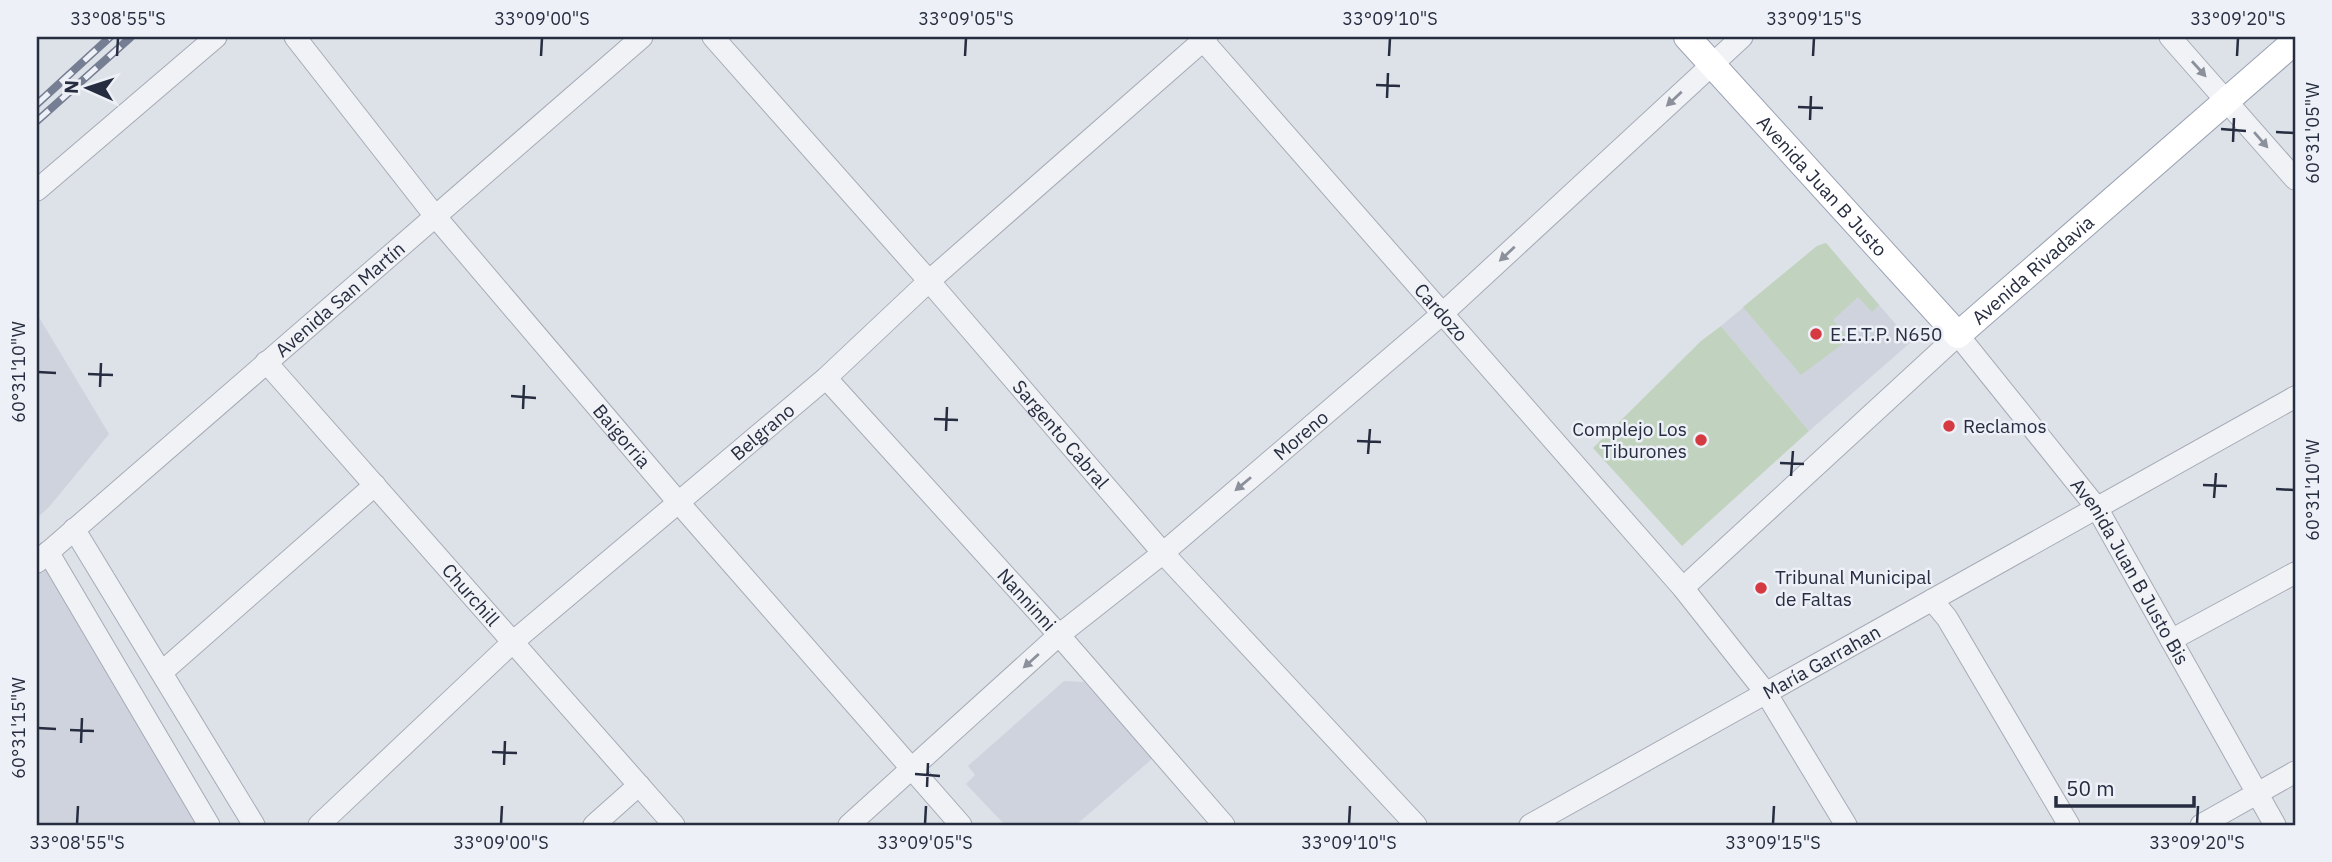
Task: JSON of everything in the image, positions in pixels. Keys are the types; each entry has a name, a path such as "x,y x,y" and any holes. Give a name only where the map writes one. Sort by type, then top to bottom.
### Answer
{"main road":[{"name":"Avenida Juan B Justo","path":"1686,37 1958,335"},
{"name":"Avenida Rivadavia","path":"1958,335 2295,41"}],"street":[{"path":"37,190 216,37"},
{"name":"Baigorria","path":"295,37 435,216 679,503 961,825"},
{"name":"Avenida San Martín","path":"42,556 642,37"},
{"name":"Sargento Cabral","path":"713,37 929,281 1163,553 1416,825"},
{"name":"Moreno","path":"849,825 1059,635 1163,553 1442,314 1742,37"},
{"path":"2170,37 2295,179"},
{"name":"Belgrano","path":"319,825 514,641 826,378 929,281 1204,38"},
{"name":"Cardozo","path":"1204,38 1683,588 1766,693 1846,825"},
{"name":"Avenida Juan B Justo Bis","path":"1958,335 2097,508 2275,825"},
{"name":"Avenida Rivadavia","path":"1683,588 1958,335"},
{"name":"Churchill","path":"266,362 674,825"},
{"name":"Nanninni","path":"826,378 1059,635 1224,825"},
{"name":"María Garrahan","path":"1530,825 2295,397"},
{"path":"162,672 375,485"},
{"path":"74,529 254,825"},
{"path":"42,556 209,825"},
{"path":"2171,640 2295,573"},
{"path":"1933,600 1947,618 2069,825"},
{"path":"2201,825 2295,772"},
{"path":"594,825 639,785"}],"shaded area":[{"name":"E.E.T.P. N650","path":"1826,243 1911,342 1809,431 1721,326 1817,246"},
{"path":"37,314 109,434 37,518"},
{"path":"48,552 209,825 37,825 37,562"},
{"path":"1064,681 1084,682 1153,758 1076,825 1005,825 966,784 975,775 968,766"}],"green space":[{"path":"1826,243 1879,305 1872,312 1858,297 1833,320 1849,339 1801,375 1743,307 1817,246"},
{"name":"Complejo Los Tiburones","path":"1721,326 1809,431 1682,546 1593,448 1701,341"}],"railway":[{"path":"37,104 110,37"},
{"path":"37,121 131,37"}],"place":[{"name":"E.E.T.P. N650","path":"1816,334"},
{"name":"Reclamos","path":"1949,426"},
{"name":"Complejo Los Tiburones","path":"1701,440"},
{"name":"Tribunal Municipal de Faltas","path":"1761,588"}]}
